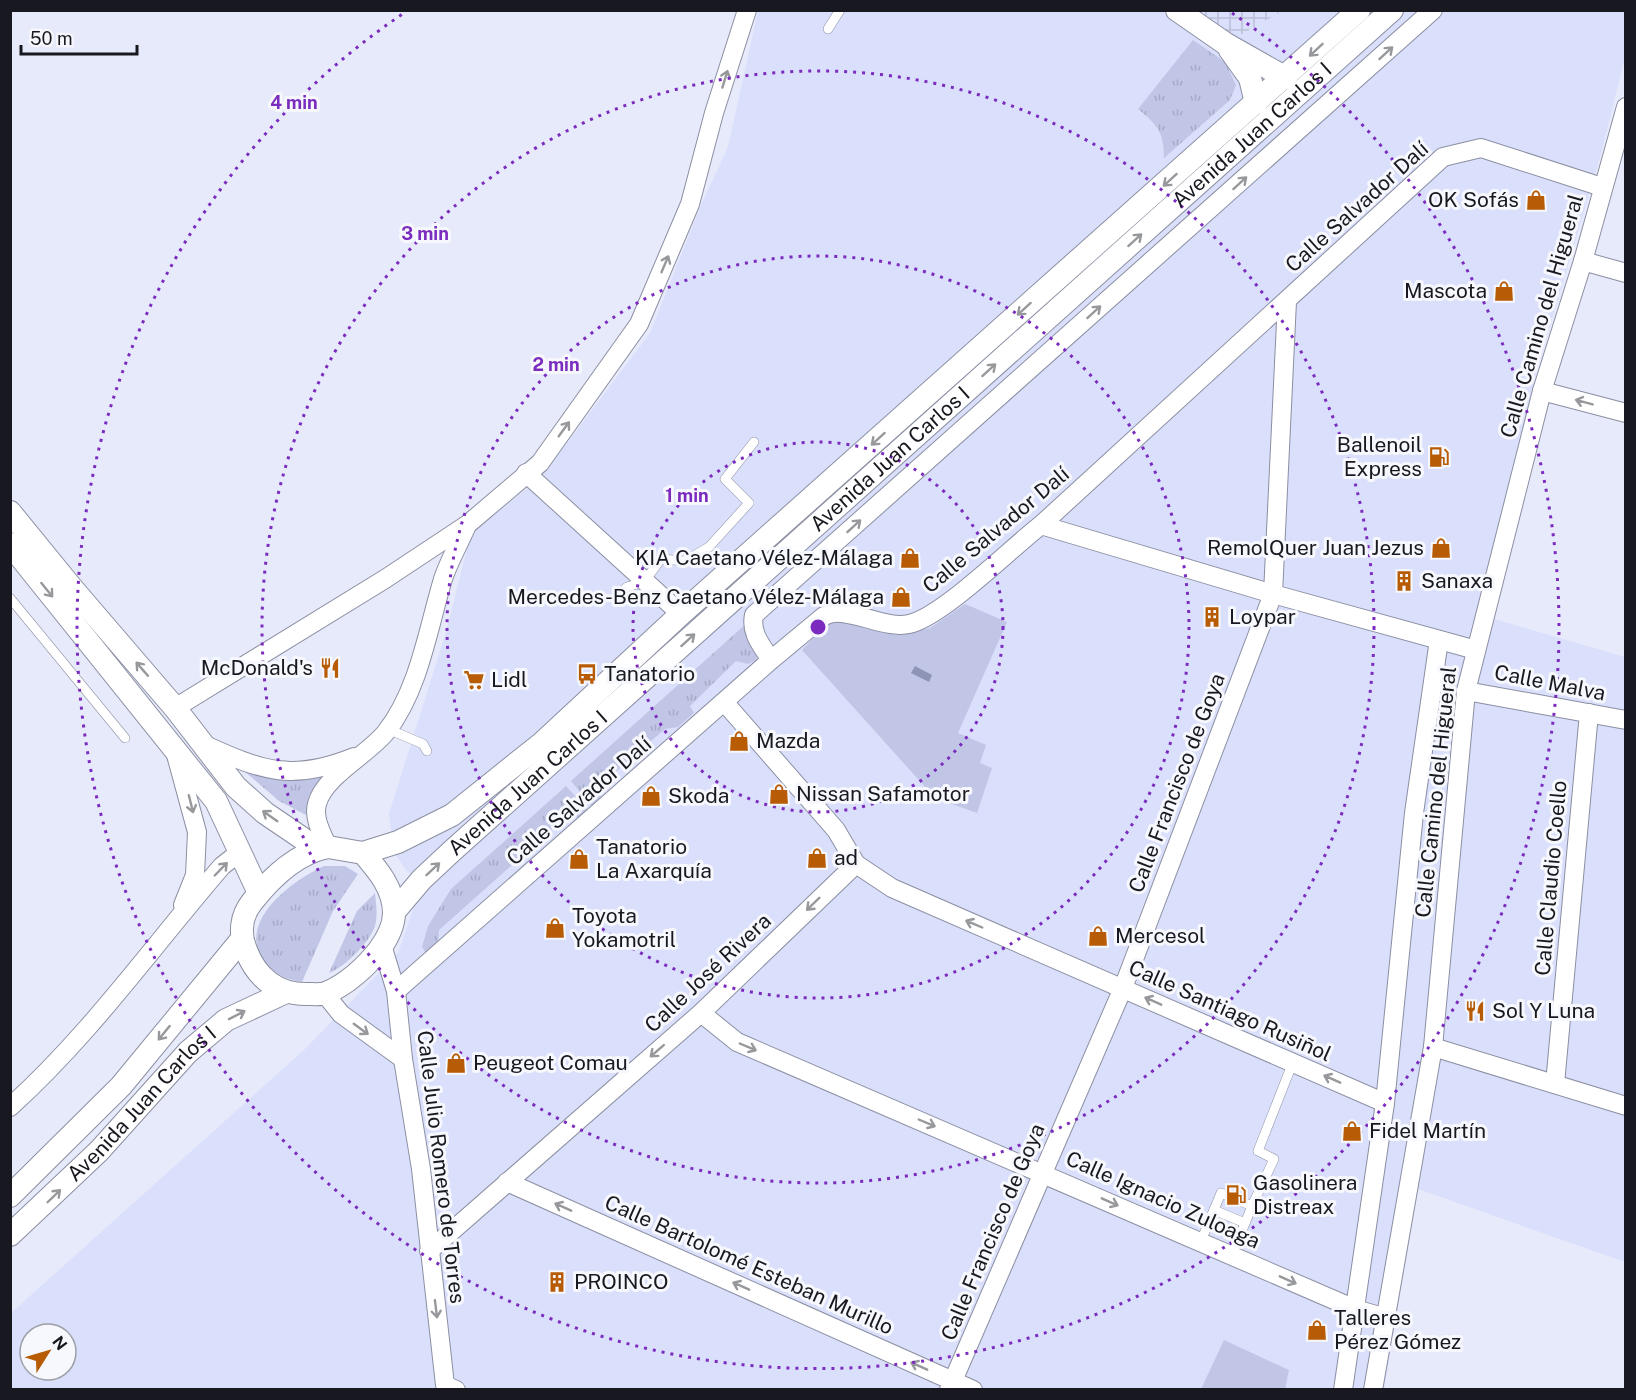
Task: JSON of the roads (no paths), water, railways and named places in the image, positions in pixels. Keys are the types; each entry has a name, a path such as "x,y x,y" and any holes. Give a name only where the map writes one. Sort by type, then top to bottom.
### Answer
{"street":[{"path":"175,708 385,579 468,524 526,473 540,464 639,324 690,204 714,113 747,10"},
{"path":"1177,10 1226,44 1286,78"},
{"name":"Avenida Juan Carlos I","path":"363,853 398,842 452,815 542,743 681,614 1286,78 1359,10"},
{"name":"Avenida Juan Carlos I","path":"394,912 422,879 460,843 1392,10"},
{"path":"771,660 757,639 754,615 1433,10"},
{"path":"1226,44 1250,78 1256,103"},
{"name":"Calle Camino del Higueral","path":"1373,1389 1383,1317 1433,1047 1466,691 1542,391 1583,261 1602,188 1623,131 1626,107"},
{"name":"Calle Salvador Dalí","path":"396,991 771,660 831,612 848,609 882,623 906,625 920,621 974,582 1041,525 1443,157 1481,148 1602,188"},
{"path":"1583,261 1626,273"},
{"name":"Calle Francisco de Goya","path":"951,1385 1123,988 1273,594 1287,302"},
{"path":"1542,391 1626,412"},
{"path":"526,473 681,614"},
{"path":"10,512 175,708 236,787 258,806 323,848 363,853 385,880 394,912 391,931 370,962 351,978 325,994 286,993 269,983 255,970 242,939 242,920 247,908 274,876 295,860 323,848"},
{"path":"323,848 316,805 324,790 388,729 397,717 433,622 444,576 468,524"},
{"path":"1041,525 1273,594 1476,650"},
{"path":"10,544 216,801 259,893"},
{"name":"Calle Camino del Higueral","path":"1343,1389 1385,1103 1414,813 1439,640"},
{"name":"Calle Malva","path":"1466,691 1626,720"},
{"name":"Calle Santiago Rusiñol","path":"725,703 836,830 856,864 892,888 1385,1103"},
{"name":"Calle Claudio Coello","path":"1555,1084 1588,713"},
{"path":"203,744 265,770 296,772 321,770 362,754"},
{"path":"174,748 197,832 195,875 176,920"},
{"path":"10,1107 48,1073 106,1008 222,866 240,852"},
{"name":"Calle José Rivera","path":"429,1251 701,1013 856,864"},
{"name":"Avenida Juan Carlos I","path":"10,1196 121,1086 242,939"},
{"name":"Calle Julio Romero de Torres","path":"382,945 396,991 403,1059 421,1169 445,1385 456,1389"},
{"name":"Avenida Juan Carlos I","path":"10,1235 99,1151 188,1052 226,1020 286,993"},
{"path":"325,994 341,1014 403,1059"},
{"name":"Calle Ignacio Zuloaga","path":"701,1013 737,1042 1043,1172 1355,1309 1383,1317"},
{"path":"1433,1047 1626,1106"},
{"name":"Calle Bartolomé Esteban Murillo","path":"507,1182 951,1385 973,1389"}],"lane":[{"path":"828,28 840,10"},
{"path":"620,593 627,587 644,582 661,559 685,561 709,547 749,503 725,479 754,442"},
{"path":"10,598 125,738"},
{"path":"388,729 423,744 427,751"},
{"path":"1232,1255 1274,1160 1258,1151 1293,1062"},
{"path":"1201,1241 1221,1193 1252,1206"},
{"path":"1214,1210 1245,1223"}],"water":[{"path":"915,666 932,675 929,682 911,673"}],"place":[{"name":"OK Sofás","path":"1536,200"},
{"name":"Mascota","path":"1504,291"},
{"name":"Ballenoil Express","path":"1439,457"},
{"name":"RemolQuer Juan Jezus","path":"1441,548"},
{"name":"KIA Caetano Vélez-Málaga","path":"910,558"},
{"name":"Sanaxa","path":"1404,581"},
{"name":"Mercedes-Benz Caetano Vélez-Málaga","path":"901,597"},
{"name":"Loypar","path":"1212,617"},
{"name":"McDonald's","path":"330,668"},
{"name":"Tanatorio","path":"587,674"},
{"name":"Lidl","path":"474,680"},
{"name":"Mazda","path":"739,741"},
{"name":"Nissan Safamotor","path":"779,794"},
{"name":"Skoda","path":"651,796"},
{"name":"ad","path":"817,858"},
{"name":"Tanatorio La Axarquía","path":"579,859"},
{"name":"Toyota Yokamotril","path":"555,928"},
{"name":"Mercesol","path":"1098,936"},
{"name":"Sol Y Luna","path":"1475,1011"},
{"name":"Peugeot Comau","path":"456,1063"},
{"name":"Fidel Martín","path":"1352,1131"},
{"name":"Gasolinera Distreax","path":"1236,1195"},
{"name":"PROINCO","path":"557,1282"},
{"name":"Talleres Pérez Gómez","path":"1317,1330"}]}
